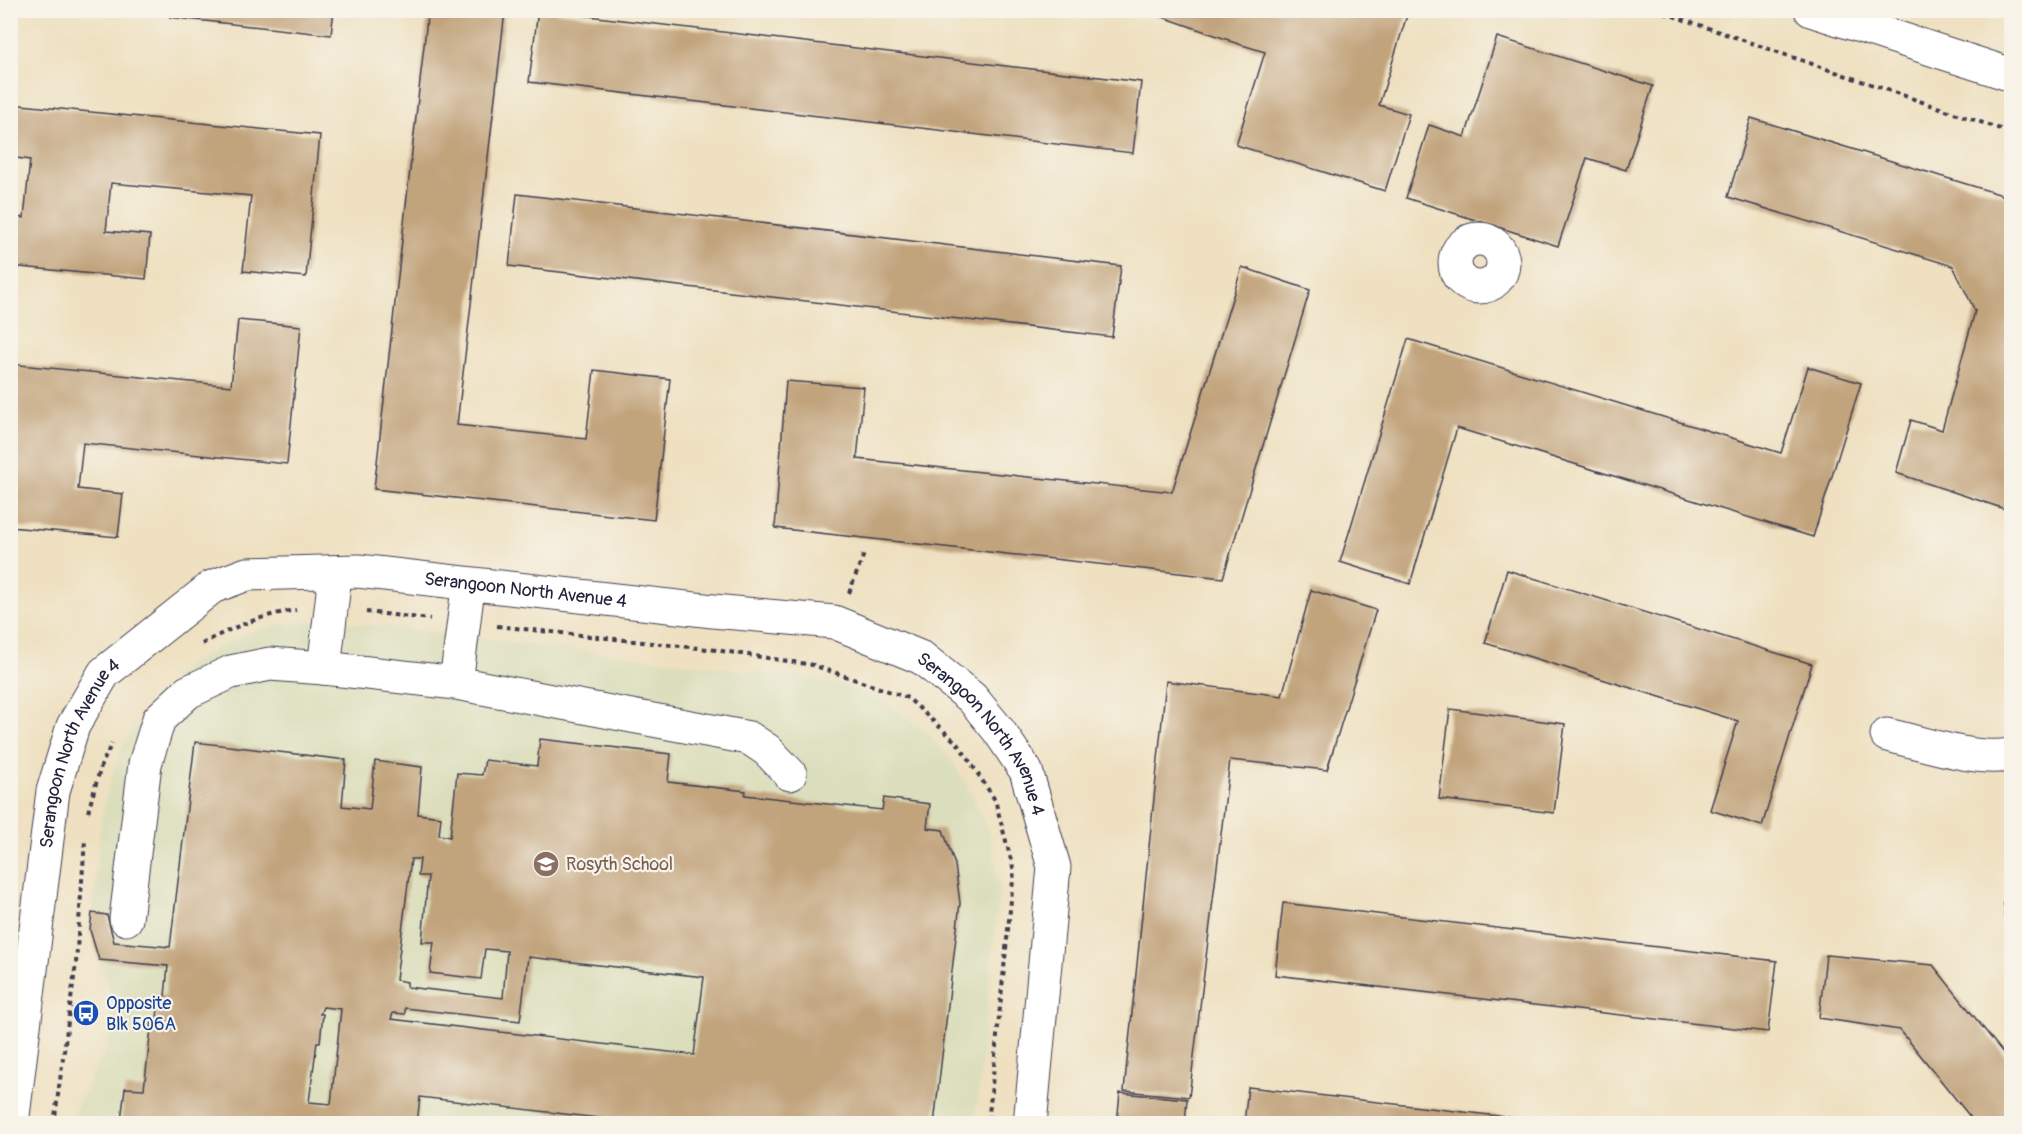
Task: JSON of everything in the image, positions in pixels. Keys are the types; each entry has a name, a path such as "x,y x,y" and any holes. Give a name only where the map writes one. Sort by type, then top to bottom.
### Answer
{"main road":[{"path":"1811,10 2006,75"},
{"name":"Serangoon North Avenue 4","path":"25,1124 53,791 73,726 104,673 212,588 247,574 358,571 713,611 834,622 922,658 972,698 999,731 1026,771 1054,867 1030,1124"},
{"name":"Serangoon North Avenue 4","path":"12,1124 62,800 83,730 116,676 205,606 250,587 332,596 359,584 465,610 831,638 922,677 965,709 1010,770 1039,867 1016,1078 1014,1124"},
{"path":"324,668 332,596"},
{"path":"456,683 465,610"},
{"path":"126,918 145,764 159,719 188,692 231,672 270,664 456,683 749,738 767,750 790,774"},
{"path":"1887,735 1976,755 1995,757 2012,754"}],"path":[{"path":"1656,10 2012,134"},
{"path":"846,602 864,554"},
{"path":"200,646 225,631 272,613 318,607 332,596 465,610 813,665 908,698 959,745 995,800 1014,871 988,1124"},
{"path":"87,816 101,766 116,735"},
{"path":"2012,822 2005,871 2005,909 2009,938 2012,942"},
{"path":"54,1124 76,963 85,838"}],"shaded area":[{"name":"Rosyth School","path":"312,621 375,625 799,677 840,685 876,698 929,734 952,761 969,789 991,838 999,890 975,1123 71,1124 74,1113 108,1044 112,1000 90,930 102,813 121,750 140,716 184,668 216,648 250,632 281,624"}],"building":[{"path":"171,10 334,10 331,35 170,17"},
{"path":"428,10 505,11 457,425 586,439 594,370 670,379 654,520 374,489"},
{"path":"538,10 1141,82 1133,153 529,82"},
{"path":"1143,10 1402,10 1408,12 1379,105 1409,114 1385,191 1236,145 1265,52"},
{"path":"1497,37 1653,86 1626,170 1587,158 1558,246 1406,198 1429,125 1465,137"},
{"path":"11,104 320,135 306,277 243,271 251,196 111,183 106,231 150,235 146,279 10,266 10,216 24,218 30,160 10,157"},
{"path":"1751,118 2012,198 2012,488 2005,509 1896,473 1911,420 1942,430 1975,311 1953,266 1728,197"},
{"path":"517,194 1121,266 1112,337 509,266"},
{"path":"1242,267 1310,290 1223,578 775,528 786,381 864,387 857,459 1172,492"},
{"path":"238,320 301,326 287,464 83,443 78,489 123,494 118,537 10,527 10,364 231,386"},
{"path":"1408,339 1781,453 1808,367 1861,383 1813,537 1457,428 1410,584 1340,562"},
{"path":"1507,570 1812,664 1762,826 1710,810 1738,721 1485,643"},
{"path":"1311,590 1376,610 1327,770 1230,760 1189,1097 1124,1091 1166,681 1282,696"},
{"path":"1450,709 1565,724 1554,813 1439,799"},
{"name":"Rosyth School","path":"540,739 671,754 668,782 746,791 745,795 882,810 884,798 930,804 927,828 943,830 955,865 960,903 934,1124 649,1124 420,1097 417,1124 119,1124 125,1088 144,1089 152,1020 157,1020 159,995 165,996 168,966 99,960 90,930 92,913 107,915 114,942 170,947 195,742 346,760 342,806 370,809 375,761 422,767 418,814 441,817 439,835 450,837 457,773 482,775 485,760 537,766","holes":["411,859 420,859 418,876 428,876 422,942 434,942 430,973 481,979 485,949 507,951 503,998 407,987 407,982 396,980","528,957 704,977 694,1055 391,1019 393,1013 405,1014 405,1008 520,1021","323,1007 341,1009 331,1104 309,1102 317,1042 320,1042 323,1014 320,1014"]},
{"path":"1283,903 1777,961 1768,1032 1275,975"},
{"path":"1826,955 1933,965 2012,1064 2012,1124 1976,1124 1900,1030 1819,1018"},
{"path":"1248,1087 1551,1122 1551,1124 1244,1124"},
{"path":"1120,1093 1187,1099 1185,1124 1117,1124"}],"place":[{"name":"Rosyth School","path":"546,864"},
{"name":"Opposite Blk 506A","path":"86,1013"}]}
